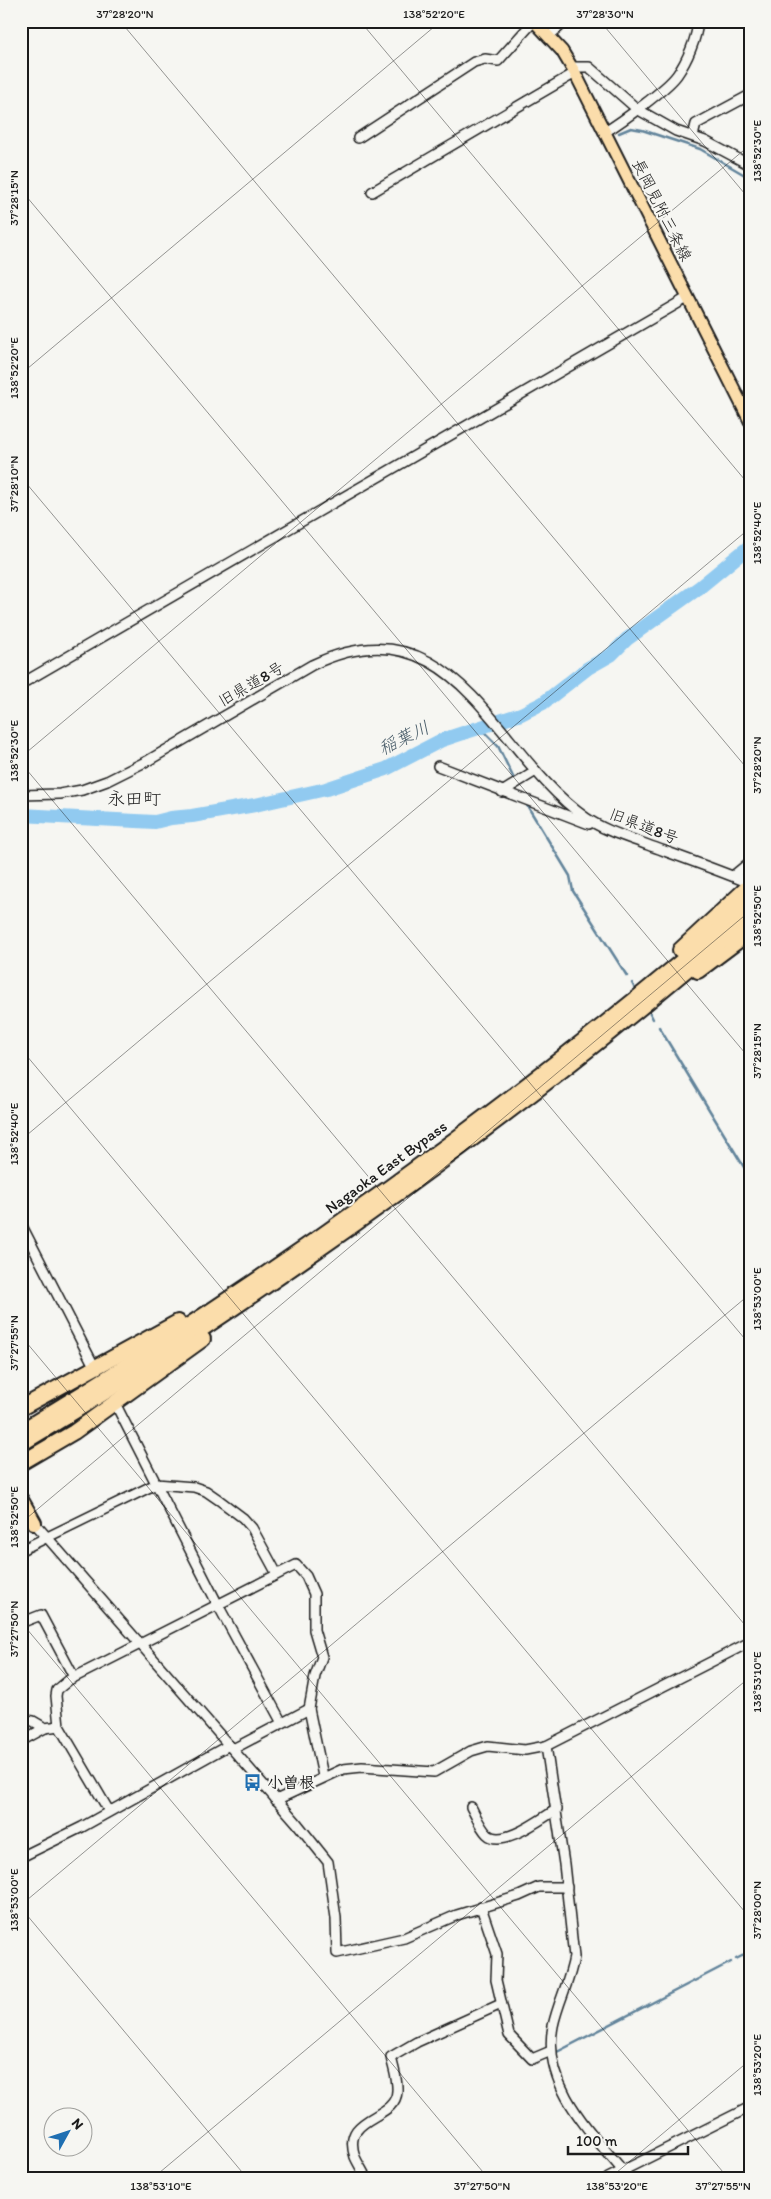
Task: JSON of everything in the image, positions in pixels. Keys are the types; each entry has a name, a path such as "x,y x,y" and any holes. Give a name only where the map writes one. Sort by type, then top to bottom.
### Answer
{"highway":[{"path":"641,994 659,970 749,884"},
{"name":"Nagaoka East Bypass","path":"24,1436 374,1199 521,1089 641,994 750,903"},
{"name":"Nagaoka East Bypass","path":"24,1436 165,1354 357,1223 463,1146 638,1011 750,916"},
{"path":"638,1011 678,987 750,932"},
{"path":"21,1408 158,1334 234,1288 297,1245 374,1199"},
{"path":"21,1474 26,1461 74,1432 146,1381 357,1223"},
{"path":"22,1506 34,1523"}],"main road":[{"name":"長岡見附三条線","path":"534,21 549,36 574,70 750,421"}],"street":[{"path":"358,138 474,62 485,59 498,61 534,21"},
{"path":"549,36 566,21"},
{"path":"604,132 620,123 678,74 697,31 698,21"},
{"path":"372,192 574,70 589,67 637,109 676,131 715,145 749,161"},
{"path":"693,136 696,124 750,95"},
{"path":"21,684 688,298"},
{"name":"旧県道8号","path":"21,795 60,794 82,790 108,781 149,760 312,665 343,652 368,648 387,649 405,652 426,659 450,674 504,732 536,771 573,808 588,819 617,834 749,884"},
{"path":"438,766 502,792 617,834"},
{"path":"502,792 536,771"},
{"path":"732,876 750,862"},
{"path":"21,1224 93,1364"},
{"path":"117,1407 218,1605 282,1724"},
{"path":"21,1550 156,1484 194,1487 206,1491 243,1518 252,1528 277,1574"},
{"path":"34,1523 231,1747 328,1862 336,1918 337,1953 404,1938 457,1914 519,1896 539,1887 566,1887"},
{"path":"109,1811 59,1726 57,1690 74,1677 296,1565 306,1576 314,1594 314,1630 322,1657 315,1676 309,1709 323,1776"},
{"path":"21,1620 23,1622 41,1614 74,1677"},
{"path":"276,1800 323,1776 342,1769 357,1767 434,1772 471,1751 488,1746 526,1750 546,1746 750,1642"},
{"path":"21,1857 82,1827 231,1747 282,1724 309,1709"},
{"path":"21,1719 33,1721 45,1728"},
{"path":"21,1740 45,1728 59,1726"},
{"path":"546,1746 557,1809 574,1956 572,1970 553,2025 551,2051 556,2070 569,2102 579,2118 629,2178"},
{"path":"471,1807 488,1835 499,1839 510,1836 557,1809"},
{"path":"481,1907 497,1954 496,1980 509,2035 532,2059 551,2051"},
{"path":"366,2178 356,2157 354,2137 360,2126 391,2105 396,2098 397,2083 391,2057 417,2042 501,2004"},
{"path":"608,2178 750,2107"}],"waterway":[{"path":"619,133 631,128 642,130 700,149 750,178"},
{"name":"稲葉川","path":"21,815 155,822 255,805 326,789 386,769 442,740 521,714 543,703 588,668 611,655 627,639 700,587 750,546"},
{"path":"479,727 498,746 515,781"},
{"path":"525,802 570,876 573,891 627,976"},
{"path":"632,983 634,987"},
{"path":"650,1013 653,1019"},
{"path":"659,1027 750,1177"},
{"path":"736,1959 750,1952"},
{"path":"557,2052 731,1962"}],"place":[{"name":"小曽根","path":"253,1782"}],"district":[{"name":"永田町","path":"134,799"}]}
